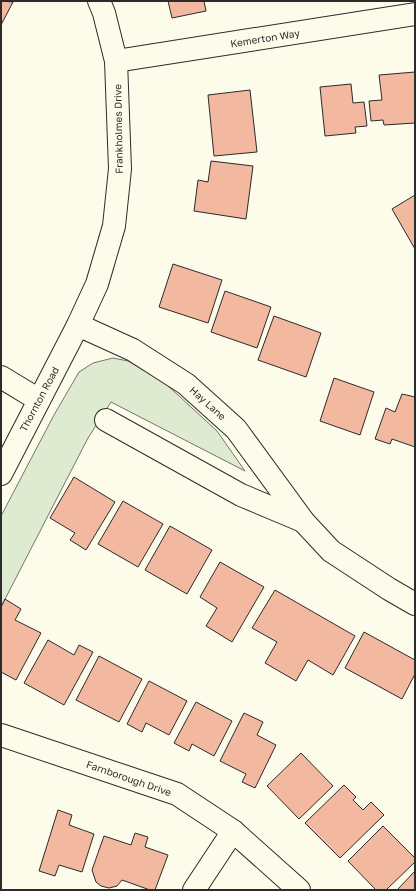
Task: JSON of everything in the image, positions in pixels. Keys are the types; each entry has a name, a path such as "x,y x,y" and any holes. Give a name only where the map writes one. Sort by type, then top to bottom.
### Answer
{"street":[{"name":"Frankholmes Drive","path":"78,325 97,284 114,226 120,169 116,61 104,13 99,1"},
{"name":"Kemerton Way","path":"116,61 415,14"},
{"name":"Thornton Road","path":"1,474 78,325"},
{"name":"Hay Lane","path":"78,325 133,350 186,384 236,429 304,522 331,551 415,604"},
{"path":"1,377 40,400"},
{"name":"Hay Lane","path":"106,420 241,495 304,522"},
{"name":"Farnborough Drive","path":"1,734 177,794 233,831 299,890"},
{"path":"194,890 233,831"}],"green space":[{"path":"113,358 128,361 166,384 217,431 245,471 111,402 88,438 1,607 1,516 54,415 79,372 93,363"}],"building":[{"path":"1,1 13,2 1,25"},
{"path":"168,1 204,1 206,11 172,18"},
{"path":"415,72 415,123 384,125 383,120 371,121 369,101 382,100 379,75"},
{"path":"351,84 353,103 364,102 367,126 355,127 356,133 325,136 320,87"},
{"path":"250,90 257,152 214,156 208,95"},
{"path":"211,161 253,166 246,219 194,211 198,180 208,182"},
{"path":"415,195 415,249 392,209"},
{"path":"173,264 222,280 208,323 159,307"},
{"path":"225,291 271,307 257,348 211,332"},
{"path":"274,316 321,333 306,377 258,360"},
{"path":"334,378 374,392 360,435 320,421"},
{"path":"402,394 415,397 415,447 392,439 390,444 375,439 386,408 395,412"},
{"path":"74,477 115,502 86,550 70,540 75,533 50,518"},
{"path":"123,501 163,524 138,567 98,544"},
{"path":"170,526 212,550 187,594 145,570"},
{"path":"220,562 264,587 232,642 206,626 217,608 200,597"},
{"path":"275,590 355,636 333,675 308,660 296,681 265,663 277,642 252,628"},
{"path":"5,599 21,609 15,620 41,633 16,680 1,672 1,607"},
{"path":"364,632 415,660 415,674 402,699 345,668"},
{"path":"48,640 74,655 79,645 93,652 64,705 24,683"},
{"path":"99,656 142,679 119,722 76,700"},
{"path":"149,681 187,701 169,735 146,723 142,732 127,724"},
{"path":"196,702 232,721 214,756 192,744 189,751 174,743"},
{"path":"244,713 263,722 257,735 276,745 255,788 242,782 246,774 220,761"},
{"path":"301,753 333,786 299,819 267,786"},
{"path":"344,785 356,797 353,800 363,810 371,802 384,815 340,858 305,823"},
{"path":"58,810 72,815 69,825 94,834 82,872 59,865 55,876 39,871"},
{"path":"383,826 415,858 415,862 386,890 376,890 348,861"},
{"path":"135,833 148,837 145,847 168,855 155,890 150,890 122,880 117,886 109,888 101,886 96,882 92,870 104,836 131,845"},
{"path":"415,871 415,890 397,890"}]}
